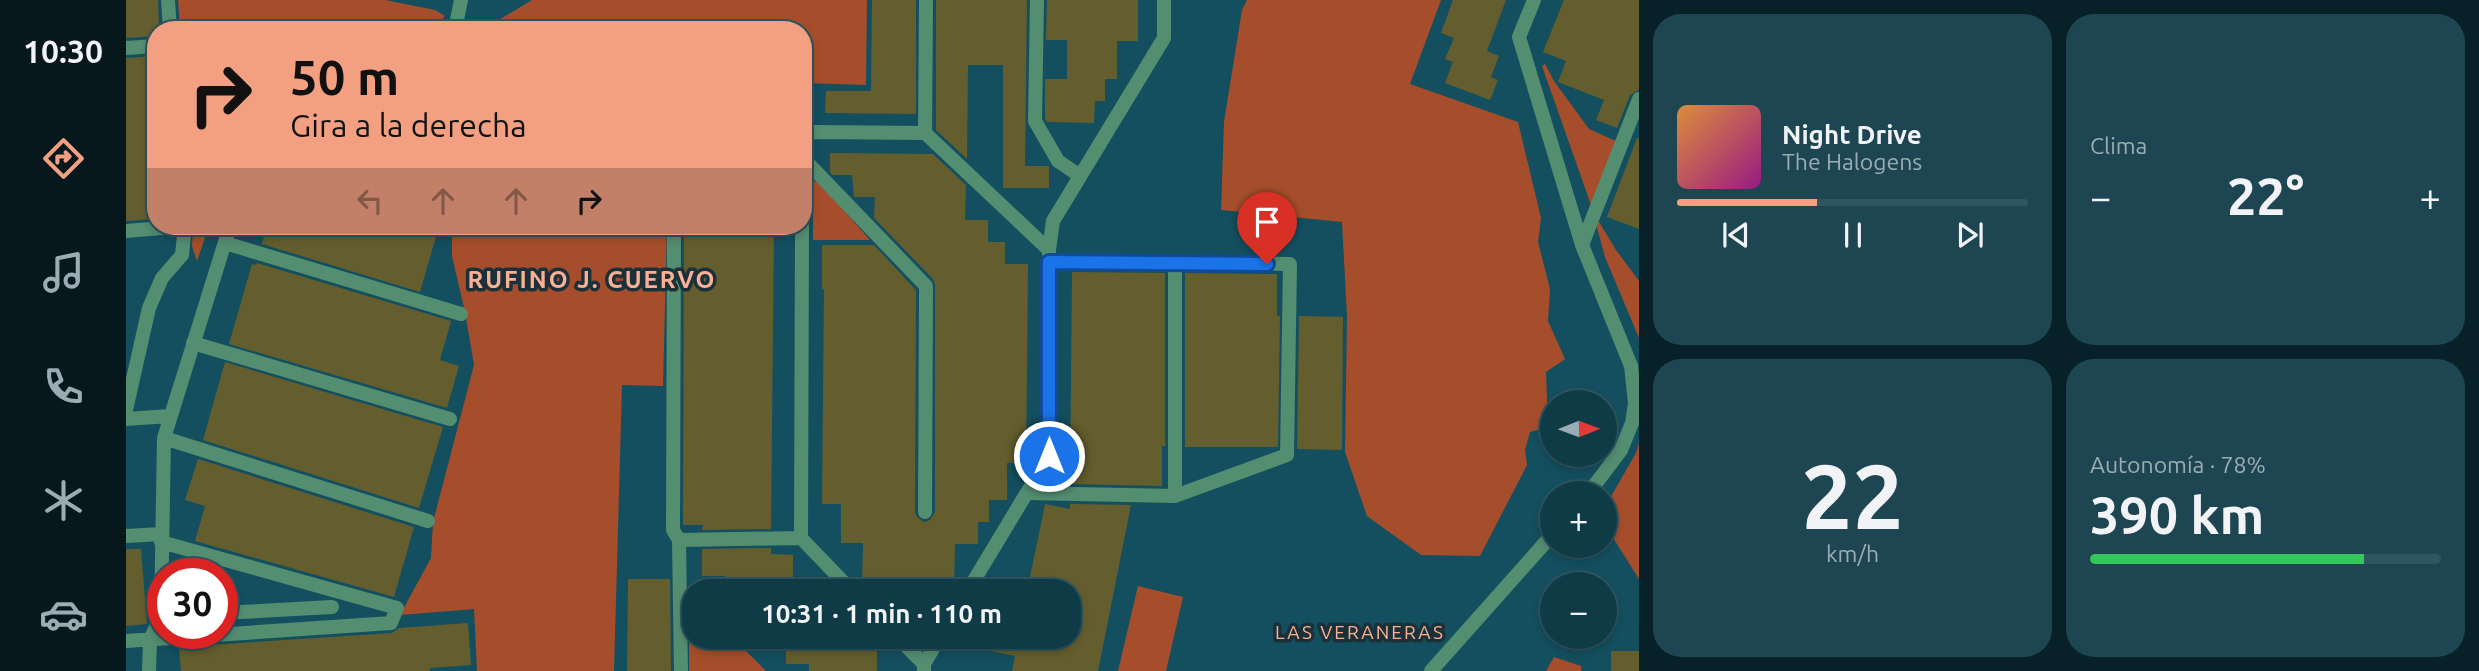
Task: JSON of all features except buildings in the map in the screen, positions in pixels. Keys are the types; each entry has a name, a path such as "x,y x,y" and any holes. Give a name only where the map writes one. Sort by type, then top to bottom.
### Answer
{"street":[{"path":"168,0 169,21"},
{"path":"457,21 461,0"},
{"path":"925,132 926,0"},
{"path":"1037,0 1035,121 1058,161 1080,176"},
{"path":"975,579 1049,456 1049,256 1054,221 1164,38 1164,0"},
{"path":"1534,0 1519,37 1582,245 1631,366 1635,403 1632,423 1621,450 1598,481"},
{"path":"126,48 147,47"},
{"path":"1582,245 1639,99"},
{"path":"812,133 925,132 1049,256 1290,264 1287,455 1175,496 1027,493"},
{"path":"812,167 926,286 925,512"},
{"path":"126,231 147,229"},
{"path":"126,410 149,308 162,278 182,255 184,235"},
{"path":"161,558 164,438 227,235"},
{"path":"674,235 673,530 679,540 681,671"},
{"path":"802,235 801,538 840,579"},
{"path":"225,243 461,314"},
{"path":"1175,262 1175,496"},
{"path":"193,343 450,419"},
{"path":"126,419 170,416"},
{"path":"164,438 428,521"},
{"path":"126,536 161,538 228,558"},
{"path":"679,540 801,538"},
{"path":"1431,671 1540,548"},
{"path":"238,561 397,608 391,623 238,634"},
{"path":"238,612 332,607"},
{"path":"126,641 147,640"},
{"path":"149,671 150,649"},
{"path":"908,649 924,667 934,649"}],"shaded area":[{"path":"178,0 385,0 435,10 445,16 440,21 179,21"},
{"path":"532,0 867,0 866,85 812,83 812,21 497,21"},
{"path":"1247,0 1441,0 1410,84 1518,122 1541,218 1538,242 1550,289 1548,321 1565,359 1546,372 1547,390 1540,390 1540,429 1530,432 1525,450 1527,465 1480,556 1421,555 1367,516 1345,452 1347,316 1342,222 1221,210 1224,122 1242,10"},
{"path":"1545,64 1589,129 1618,142 1591,205 1542,66"},
{"path":"818,181 870,240 813,240 813,182"},
{"path":"1599,222 1639,281 1639,338 1605,257 1596,224"},
{"path":"193,235 206,235 197,261 192,246"},
{"path":"452,235 667,235 663,386 622,385 614,671 477,671 474,609 400,615 431,558 433,522 474,365 452,256"},
{"path":"1639,443 1639,579 1617,544 1617,486"},
{"path":"1138,586 1183,597 1166,671 1118,671"},
{"path":"689,649 744,649 766,671 689,671"},
{"path":"1554,657 1581,666 1581,671 1546,671"}],"district":[{"name":"RUFINO J. CUERVO","path":"592,280"},
{"name":"LAS VERANERAS","path":"1360,632"}],"route":[{"path":"1049,456 1049,262 1267,264"}]}
